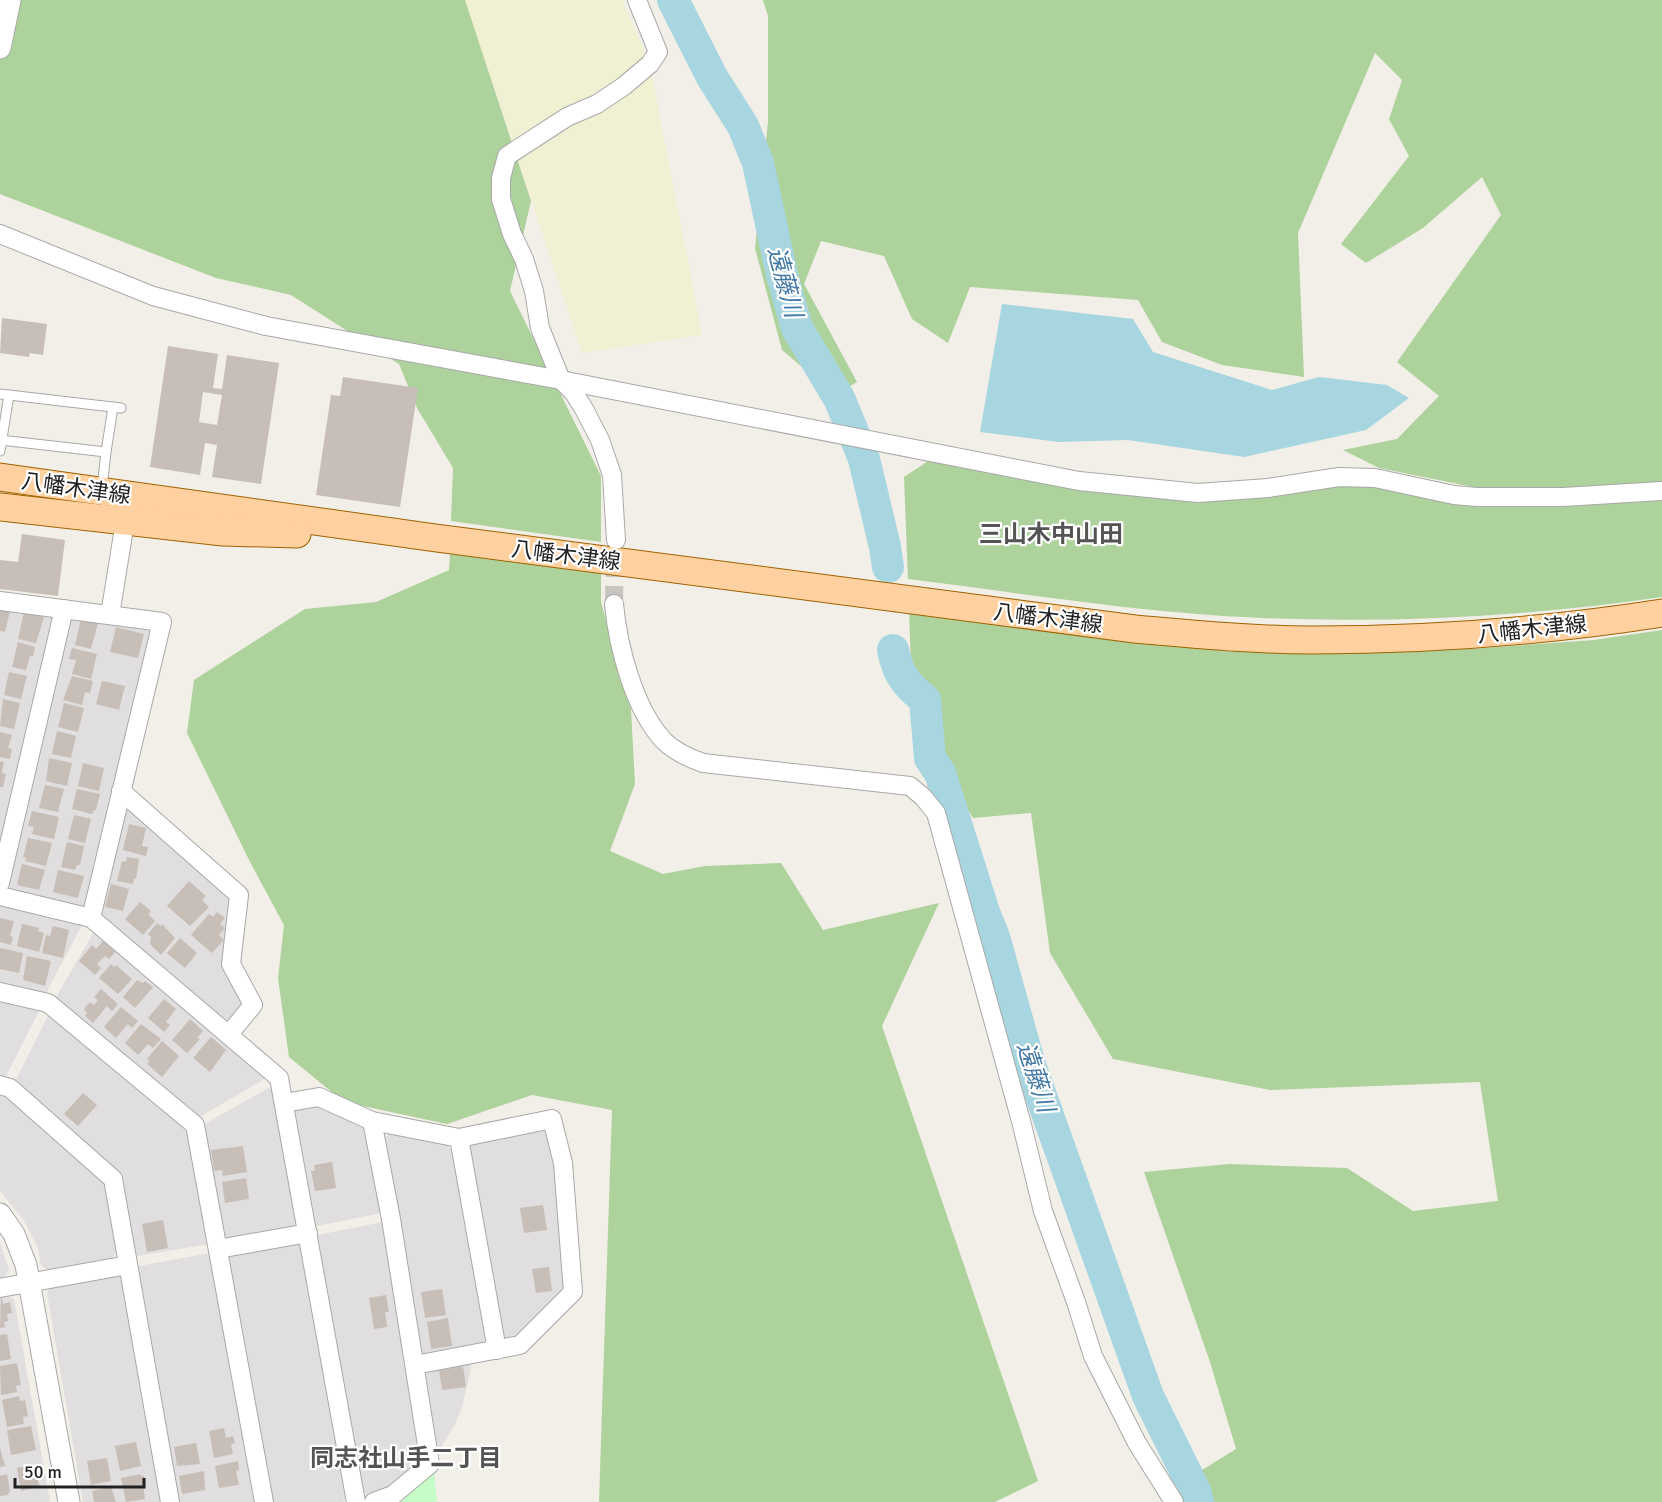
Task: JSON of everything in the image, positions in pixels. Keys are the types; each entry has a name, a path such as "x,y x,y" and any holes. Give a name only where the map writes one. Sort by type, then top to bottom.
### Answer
{"main road":[{"name":"八幡木津線","path":"0,477 436,538 1135,629 1312,640 1466,636 1591,624 1662,613"},
{"name":"八幡木津線","path":"0,507 223,532 436,538"}],"street":[{"path":"0,48 10,0"},
{"path":"616,540 612,475 600,440 574,393 561,380 540,328 534,291 501,199 501,178 507,156 567,117 597,104 624,86 650,64 658,52 637,0"},
{"path":"0,234 153,296 266,326 561,380 1079,481 1198,493 1268,488 1348,477 1375,478 1454,495 1477,497 1563,497 1662,491"},
{"path":"110,615 124,522"},
{"path":"0,601 162,622 91,918"},
{"path":"614,604 622,648 648,721 665,742 684,756 703,764 910,786 924,797 936,813 1021,1121 1043,1211 1093,1356 1137,1443 1174,1502"},
{"path":"0,883 64,609"},
{"path":"121,791 239,895 231,964 253,1005 229,1034"},
{"path":"0,896 91,918 279,1078 356,1502"},
{"path":"0,992 48,1003 195,1125 264,1502"},
{"path":"0,1085 10,1088 113,1179 170,1502"},
{"path":"284,1103 319,1097 372,1121 459,1137 552,1119 563,1163 573,1292 520,1346 415,1365"},
{"path":"372,1121 430,1464 393,1495 374,1502"},
{"path":"459,1137 497,1350"},
{"path":"0,1214 21,1249 30,1283 69,1502"},
{"path":"218,1249 308,1233"},
{"path":"0,1288 128,1265"}],"lane":[{"path":"0,451 4,394 117,407 106,452 102,492"},
{"path":"1,440 106,452"}],"shaded area":[{"path":"0,605 48,612 56,621 0,856"},
{"path":"76,615 145,625 151,633 88,903 78,909 13,893 7,882 68,621"},
{"path":"133,809 230,895 244,998 241,1010 233,1019 223,1019 104,921 100,909 123,813"},
{"path":"0,904 83,923 46,993 0,983"},
{"path":"95,930 268,1077 196,1119 55,999"},
{"path":"0,998 41,1007 5,1078 0,1077"},
{"path":"50,1012 189,1128 209,1244 131,1257 116,1171 14,1084"},
{"path":"272,1086 297,1219 292,1229 230,1240 221,1232 201,1126"},
{"path":"0,1092 103,1177 117,1250 111,1260 51,1272 41,1265 38,1248 23,1219 0,1191"},
{"path":"316,1102 364,1125 382,1213 312,1227 292,1114 299,1104"},
{"path":"537,1127 548,1133 555,1163 564,1287 560,1295 516,1339 509,1342 500,1334 467,1152 473,1142"},
{"path":"390,1133 446,1144 453,1151 487,1335 481,1347 428,1357 421,1352 382,1141"},
{"path":"383,1222 422,1462 396,1482 372,1496 359,1490 313,1236"},
{"path":"294,1241 302,1246 349,1492 343,1502 269,1502 226,1261 231,1252"},
{"path":"0,1243 9,1269 4,1278 0,1278"},
{"path":"211,1253 256,1502 174,1502 133,1267"},
{"path":"112,1273 123,1279 162,1502 83,1502 47,1293 51,1284"},
{"path":"7,1295 14,1299 50,1502 0,1502 0,1296"},
{"path":"472,1362 462,1408 437,1454 423,1376 431,1366"}],"green space":[{"path":"0,0 465,0 531,201 510,291 601,476 601,542 451,521 453,468 417,408 399,364 291,295 216,278 0,194"},
{"path":"465,0 622,0 650,64 702,335 582,353"},
{"path":"763,0 1662,0 1662,482 1563,488 1478,488 1379,468 1343,450 1397,439 1439,396 1397,362 1501,215 1482,177 1423,228 1366,263 1341,244 1409,156 1389,119 1402,80 1375,53 1298,233 1304,377 1222,365 1162,342 1138,300 970,287 948,343 912,319 884,256 821,241 804,284 857,382 835,395 782,350 755,248 768,122 768,16"},
{"path":"928,461 1077,490 1198,502 1270,497 1324,487 1356,486 1374,487 1452,504 1476,506 1564,506 1662,500 1662,597 1498,615 1333,620 1278,619 1144,609 908,579 904,477"},
{"path":"450,554 601,573 601,602 631,709 635,784 610,851 663,874 705,866 781,863 823,930 939,903 882,1026 1038,1481 995,1502 599,1502 612,1110 532,1095 447,1124 344,1102 289,1057 278,978 284,925 250,862 187,733 194,680 305,609 376,602 449,570"},
{"path":"909,612 1312,651 1471,649 1594,640 1662,630 1662,1502 1210,1502 1202,1470 1236,1449 1210,1362 1144,1172 1229,1164 1347,1168 1413,1211 1498,1201 1480,1082 1270,1090 1113,1059 1050,953 1031,813 973,818 913,720"},
{"path":"434,1471 437,1502 393,1502 420,1484"}],"water":[{"path":"1002,304 1133,319 1153,352 1272,390 1319,377 1387,385 1409,398 1366,430 1244,457 1128,440 1058,442 980,432"}],"building":[{"path":"2,318 47,324 43,355 30,353 29,357 0,353"},
{"path":"168,346 218,354 213,388 222,389 227,355 279,363 261,484 212,477 217,445 205,443 200,475 150,467","holes":["203,392 222,395 217,425 199,422"]},
{"path":"343,377 418,388 400,507 316,495 331,395 340,396"},
{"path":"22,534 65,540 58,596 0,589 0,560 18,562"},
{"path":"0,608 10,611 5,632 0,631"},
{"path":"24,612 44,617 36,643 18,639"},
{"path":"81,619 98,623 91,649 75,645"},
{"path":"116,627 144,634 138,658 110,652"},
{"path":"18,642 35,647 26,670 12,667"},
{"path":"72,648 97,654 91,679 72,674 76,660 69,659"},
{"path":"9,672 27,676 21,699 4,695"},
{"path":"72,676 93,681 90,693 85,692 82,705 63,700"},
{"path":"102,681 125,686 119,710 96,704"},
{"path":"3,699 20,703 14,729 0,726"},
{"path":"64,703 84,708 78,732 58,727"},
{"path":"57,731 76,736 71,758 52,754"},
{"path":"0,732 12,735 8,748 12,749 10,759 0,757"},
{"path":"49,758 72,763 67,786 46,781"},
{"path":"0,761 4,762 2,773 6,774 3,787 0,787"},
{"path":"83,763 104,768 99,791 78,786"},
{"path":"45,785 64,789 58,812 39,808"},
{"path":"77,789 100,794 96,810 92,814 72,809"},
{"path":"32,811 59,817 54,839 32,834 34,827 28,826"},
{"path":"74,815 91,819 85,843 68,839"},
{"path":"129,824 146,828 142,846 148,847 146,856 123,850"},
{"path":"28,838 52,843 46,866 25,861 26,858 23,857"},
{"path":"67,842 84,846 80,865 77,865 75,870 61,867"},
{"path":"127,857 139,859 133,884 117,881 122,861 126,862"},
{"path":"22,864 45,870 39,890 17,885"},
{"path":"58,870 84,876 78,898 53,892"},
{"path":"189,881 206,896 202,900 209,907 190,926 167,906"},
{"path":"111,884 129,889 123,911 105,907"},
{"path":"140,902 151,911 148,914 155,921 143,935 125,919"},
{"path":"217,912 225,918 220,924 225,928 219,935 224,940 212,953 191,935 209,914 213,917"},
{"path":"0,918 14,921 10,936 13,937 11,945 0,942"},
{"path":"157,923 161,926 162,924 175,938 161,955 150,944 151,937 148,934"},
{"path":"22,924 39,928 38,931 44,933 39,952 17,946"},
{"path":"53,926 69,930 63,958 42,953 46,935 50,936"},
{"path":"180,938 197,953 185,968 167,953"},
{"path":"103,941 115,952 109,959 105,956 97,964 101,968 95,975 79,961 92,945 96,949"},
{"path":"0,948 23,953 19,973 0,969"},
{"path":"27,956 51,961 45,986 23,980"},
{"path":"111,964 114,967 116,965 132,979 118,994 99,978"},
{"path":"137,980 143,983 145,981 153,987 135,1008 123,997"},
{"path":"101,989 118,1004 112,1011 107,1006 93,1023 85,1016 87,1013 84,1009 90,1002 94,1005 98,1000 94,997"},
{"path":"164,999 176,1009 166,1022 170,1025 164,1032 148,1018"},
{"path":"121,1007 138,1021 132,1028 128,1024 116,1038 104,1027"},
{"path":"190,1019 203,1031 197,1038 200,1039 187,1053 172,1040"},
{"path":"141,1024 161,1039 153,1048 148,1044 138,1055 125,1043"},
{"path":"211,1037 226,1050 210,1072 193,1058"},
{"path":"162,1041 179,1056 162,1077 147,1064 150,1062 147,1059"},
{"path":"83,1093 97,1105 78,1126 64,1114"},
{"path":"243,1146 247,1172 223,1176 222,1170 214,1171 211,1150"},
{"path":"332,1162 336,1188 315,1191 311,1171 315,1171 314,1165"},
{"path":"246,1178 249,1199 225,1203 222,1182"},
{"path":"543,1205 547,1230 524,1233 520,1208"},
{"path":"163,1220 168,1248 147,1252 142,1224"},
{"path":"549,1267 552,1291 536,1293 532,1269"},
{"path":"442,1289 446,1315 425,1318 421,1292"},
{"path":"1,1295 3,1304 10,1302 12,1313 7,1314 8,1321 4,1322 5,1327 0,1328"},
{"path":"386,1295 389,1312 385,1312 387,1327 374,1329 369,1298"},
{"path":"448,1318 452,1346 431,1349 427,1322"},
{"path":"7,1334 11,1359 0,1361 0,1335"},
{"path":"17,1363 21,1385 16,1386 17,1392 1,1395 0,1366"},
{"path":"463,1366 466,1387 442,1390 439,1370"},
{"path":"19,1396 20,1401 25,1400 28,1416 23,1417 24,1424 7,1427 2,1400"},
{"path":"31,1426 36,1450 11,1455 7,1430"},
{"path":"224,1428 226,1438 233,1436 235,1443 231,1444 233,1454 214,1458 209,1431"},
{"path":"136,1442 141,1466 120,1471 115,1446"},
{"path":"196,1443 200,1464 177,1466 174,1447"},
{"path":"0,1448 5,1466 0,1467"},
{"path":"107,1458 111,1481 91,1485 87,1461"},
{"path":"238,1461 239,1470 236,1471 239,1485 219,1488 215,1466"},
{"path":"36,1465 39,1487 21,1491 17,1468"},
{"path":"204,1471 205,1490 182,1494 179,1476"},
{"path":"7,1474 10,1490 8,1495 0,1496 0,1476"},
{"path":"141,1474 146,1484 143,1484 145,1499 126,1502 121,1478"},
{"path":"111,1487 116,1502 94,1502 92,1491"}],"waterway":[{"name":"遠藤川","path":"673,0 712,77 743,126 758,163 782,275 797,328 840,400 864,459 888,567"},
{"name":"遠藤川","path":"893,650 897,666 904,678 925,700 930,758 940,773 994,937 1029,1062 1148,1396 1195,1491 1198,1502"}],"tunnel":[{"path":"614,604 615,551"}],"district":[{"name":"三山木中山田","path":"1051,534"},
{"name":"同志社山手二丁目","path":"406,1458"}]}
